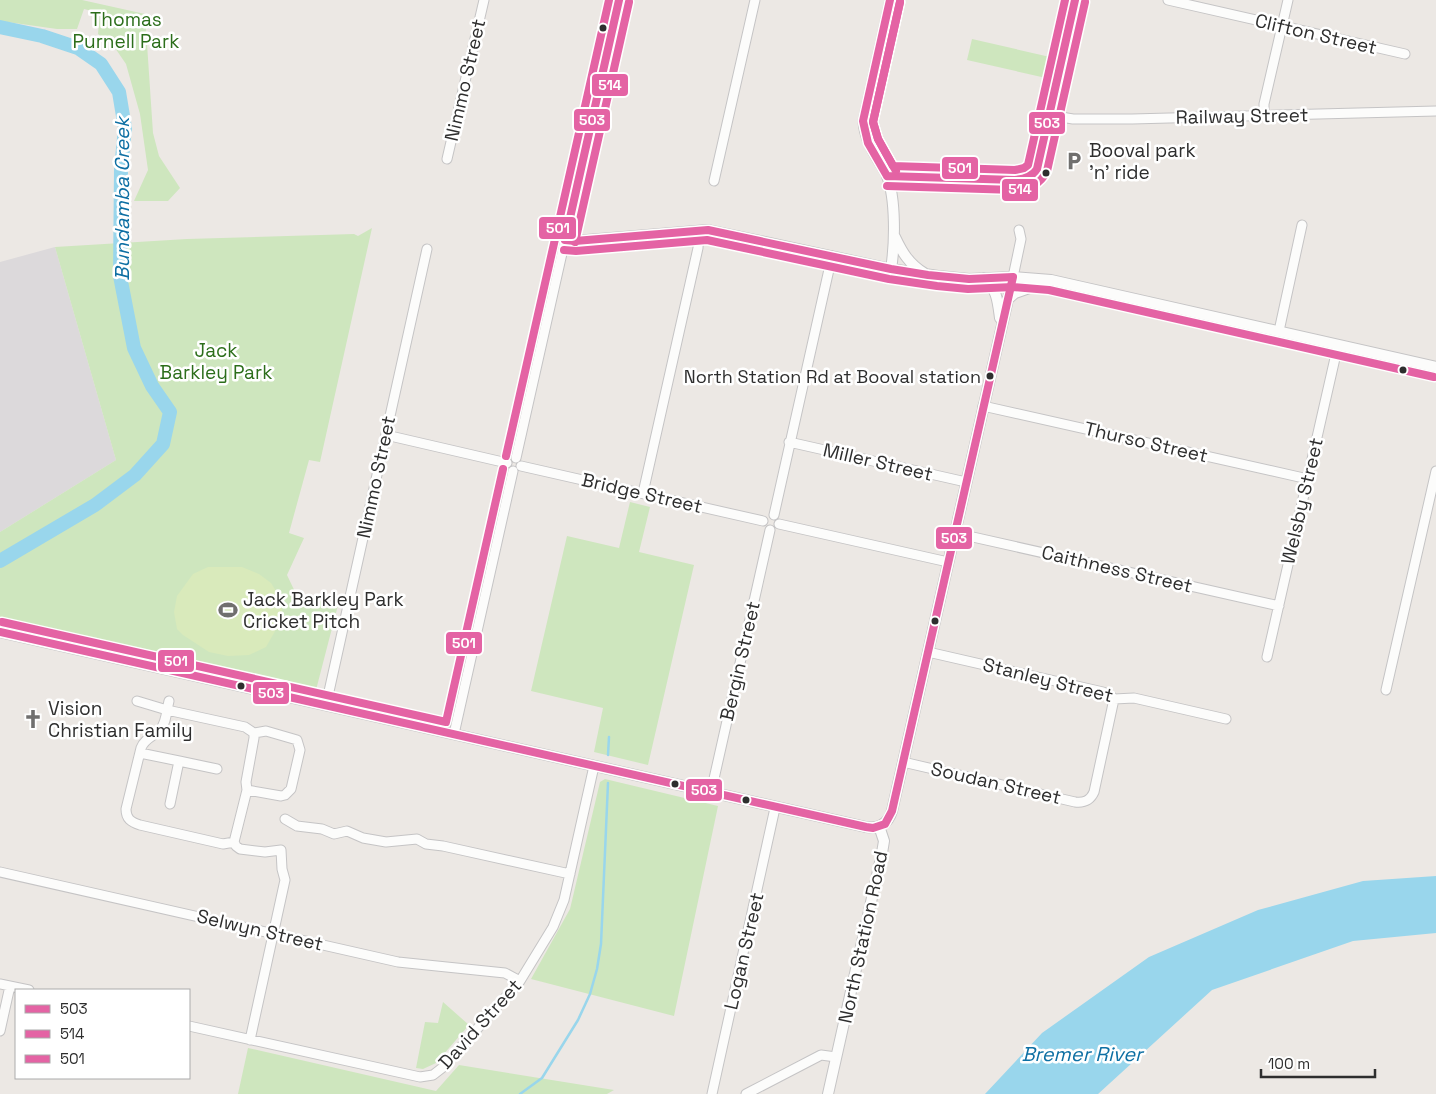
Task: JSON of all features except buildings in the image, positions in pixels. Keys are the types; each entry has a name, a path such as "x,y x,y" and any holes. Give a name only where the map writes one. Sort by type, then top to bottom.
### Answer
{"street":[{"name":"Nimmo Street","path":"447,159 484,0"},
{"path":"513,471 518,470 518,462 565,240 619,0"},
{"path":"714,181 755,0"},
{"path":"890,0 863,122 863,131 867,143 888,176 892,193 893,255 891,269"},
{"path":"888,176 1015,180 1032,175 1037,169 1075,0"},
{"name":"Clifton Street","path":"1168,0 1405,54"},
{"path":"1264,116 1264,104 1288,0"},
{"name":"Railway Street","path":"1049,115 1073,119 1436,111"},
{"path":"1279,332 1302,225"},
{"path":"565,240 575,241 708,230 891,269 928,275 955,278 1013,276 1051,280 1436,367"},
{"name":"North Station Road","path":"828,1094 882,853 884,842 880,826 885,824 890,818 1013,276 1021,239 1019,230"},
{"path":"643,493 698,248 699,231"},
{"path":"893,233 911,264 928,275"},
{"name":"Nimmo Street","path":"326,705 427,249"},
{"path":"774,515 832,256"},
{"path":"984,278 993,287 998,302 1001,327"},
{"path":"1007,300 1015,293 1051,280"},
{"name":"Welsby Street","path":"1267,658 1338,345"},
{"name":"Thurso Street","path":"983,406 1308,479"},
{"path":"386,435 507,463"},
{"name":"Miller Street","path":"789,442 966,482"},
{"path":"507,463 510,459 518,462"},
{"name":"Bridge Street","path":"518,462 763,521"},
{"path":"507,463 508,468 513,471"},
{"path":"454,734 513,471"},
{"path":"1386,690 1436,471"},
{"path":"767,515 774,515 778,518 779,524 776,529 770,530 764,527 763,521 767,515"},
{"path":"779,524 948,562"},
{"name":"Bergin Street","path":"711,792 770,530"},
{"name":"Caithness Street","path":"955,533 1279,606"},
{"path":"0,632 775,808 866,827 880,826"},
{"name":"Stanley Street","path":"928,652 1103,692 1114,699 1134,698 1226,719"},
{"name":"Soudan Street","path":"903,762 1074,802 1084,802 1094,792 1114,699"},
{"path":"137,701 168,705 245,727 254,733 266,731 297,740 300,750 289,793 280,796 247,790"},
{"path":"168,705 164,724 144,742 126,809 127,817 140,825 223,844 234,842"},
{"path":"234,842 247,790 246,782 254,733"},
{"path":"140,753 217,769"},
{"path":"170,804 179,761"},
{"name":"David Street","path":"190,1026 420,1077 433,1075 442,1068 520,981 560,912 594,766"},
{"name":"Logan Street","path":"712,1094 775,808"},
{"path":"285,819 297,826 322,829 334,834 347,830 363,838 386,842 417,838 426,844 443,846 570,874"},
{"path":"234,842 236,846 246,850 264,852 281,850 282,869 285,880 250,1040"},
{"name":"Selwyn Street","path":"0,872 398,962 505,974 520,981"},
{"path":"0,984 25,989"},
{"path":"0,1031 10,986"},
{"path":"746,1094 821,1055 836,1057"}],"shaded area":[{"path":"55,247 116,460 0,532 0,262"}],"green space":[{"name":"Thomas Purnell Park","path":"0,0 82,0 145,14 153,133 159,156 180,188 168,201 134,201 148,170 140,114 126,64 113,45 98,34 100,13 84,9 77,29 57,29 0,21"},
{"path":"972,39 1050,57 1046,78 967,60"},
{"name":"Jack Barkley Park","path":"372,228 320,462 309,460 289,533 304,538 287,575 297,596 338,605 316,690 313,693 0,624 0,532 116,460 55,247 187,239 354,234 358,236"},
{"path":"630,502 650,507 639,552 694,565 648,765 594,752 603,708 531,691 567,536 619,548"},
{"name":"Jack Barkley Park Cricket Pitch","path":"208,567 242,567 259,574 271,583 282,609 282,619 266,647 249,655 228,656 209,652 177,629 174,612 177,596 193,574"},
{"path":"605,779 718,806 674,1016 531,979 570,909 600,782"},
{"path":"443,1002 469,1025 436,1063 423,1069 416,1068 425,1022 438,1023"},
{"path":"248,1048 436,1091 459,1065 614,1090 607,1094 238,1094"}],"water":[{"name":"Bremer River","path":"1436,876 1436,933 1353,941 1212,990 1098,1094 985,1094 1042,1033 1149,957 1258,910 1363,881"}],"waterway":[{"name":"Bundamba Creek","path":"0,27 42,36 78,48 101,64 119,92 125,128 121,169 120,276 134,348 152,386 170,412 163,444 135,475 95,505 0,561"},
{"path":"608,755 609,737"},
{"path":"520,1094 542,1078 578,1020 590,994 601,944 608,783"}],"transit line":[{"name":"501","path":"506,456 609,0"},
{"name":"503","path":"565,240 619,0"},
{"name":"503","path":"887,176 868,143 863,121 890,0"},
{"name":"501","path":"900,2 873,122 878,139 893,166 1015,170 1028,165 1065,0"},
{"name":"503","path":"887,176 1015,180 1033,174 1037,169 1075,0"},
{"name":"514","path":"575,242 629,2"},
{"name":"514","path":"896,171 878,139 873,122 900,2"},
{"name":"514","path":"887,186 1015,190 1025,189 1041,180 1047,171 1085,2"},
{"name":"503","path":"0,632 866,827 873,828 885,824 892,811 1013,277 969,279 928,275 891,269 708,230 575,241 565,240"},
{"name":"514","path":"564,250 576,251 707,240 889,279 968,289 1013,287 1049,290 1434,377"},
{"name":"501","path":"2,622 446,722 503,469"}],"place":[{"name":"Booval park 'n' ride","path":"1074,161"},
{"name":"North Station Rd at Booval station","path":"990,376"},
{"name":"Jack Barkley Park Cricket Pitch","path":"228,610"},
{"name":"Vision Christian Family","path":"33,719"}]}
